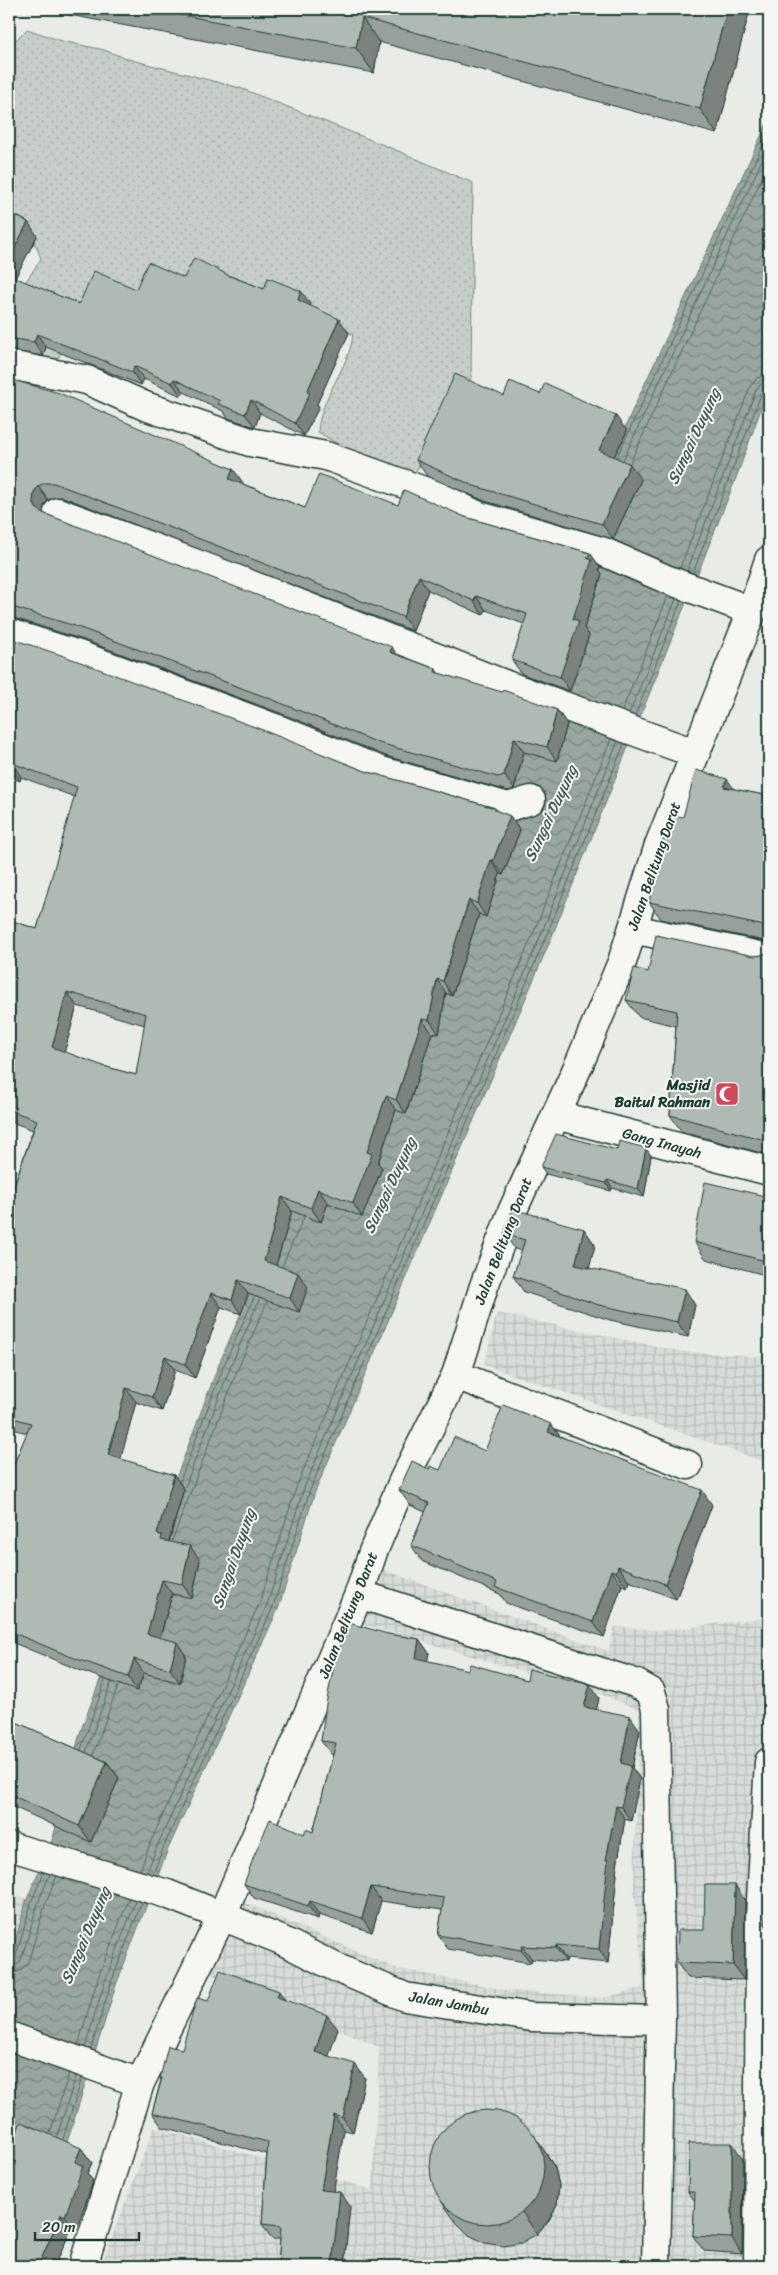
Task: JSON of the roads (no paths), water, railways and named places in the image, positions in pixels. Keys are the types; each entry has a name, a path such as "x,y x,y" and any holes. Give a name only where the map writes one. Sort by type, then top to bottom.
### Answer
{"street":[{"path":"9,365 87,380 145,406 250,442 326,456 438,496 486,519 604,552 666,579 752,611"},
{"path":"58,512 203,566 509,686 694,753"},
{"name":"Jalan Belitung Darat","path":"83,2266 140,2083 222,1916 359,1594 373,1552 402,1481 456,1375 484,1286 512,1212 584,1053 633,929 659,845 752,611 769,560"},
{"path":"9,633 89,659 275,728 381,770 508,807 531,800"},
{"path":"633,929 769,958"},
{"name":"Gang Inayah","path":"556,1115 769,1171"},
{"path":"456,1375 688,1465"},
{"path":"359,1594 635,1683 651,1692 656,1709 660,2020 656,2266"},
{"path":"758,2266 760,1917 769,1762"},
{"name":"Jalan Jambu","path":"9,1846 167,1894 281,1940 337,1968 405,1997 531,2017 660,2020"},
{"path":"9,2036 140,2083"}],"water":[{"name":"Sungai Duyung","path":"769,119 769,387 736,478 550,941 315,1492 278,1609 168,1849 116,1985 34,2248 9,2266 9,1963 27,1899 53,1838 80,1733 219,1364 633,409"}],"place":[{"name":"Masjid Baitul Rahman","path":"727,1094"}]}
